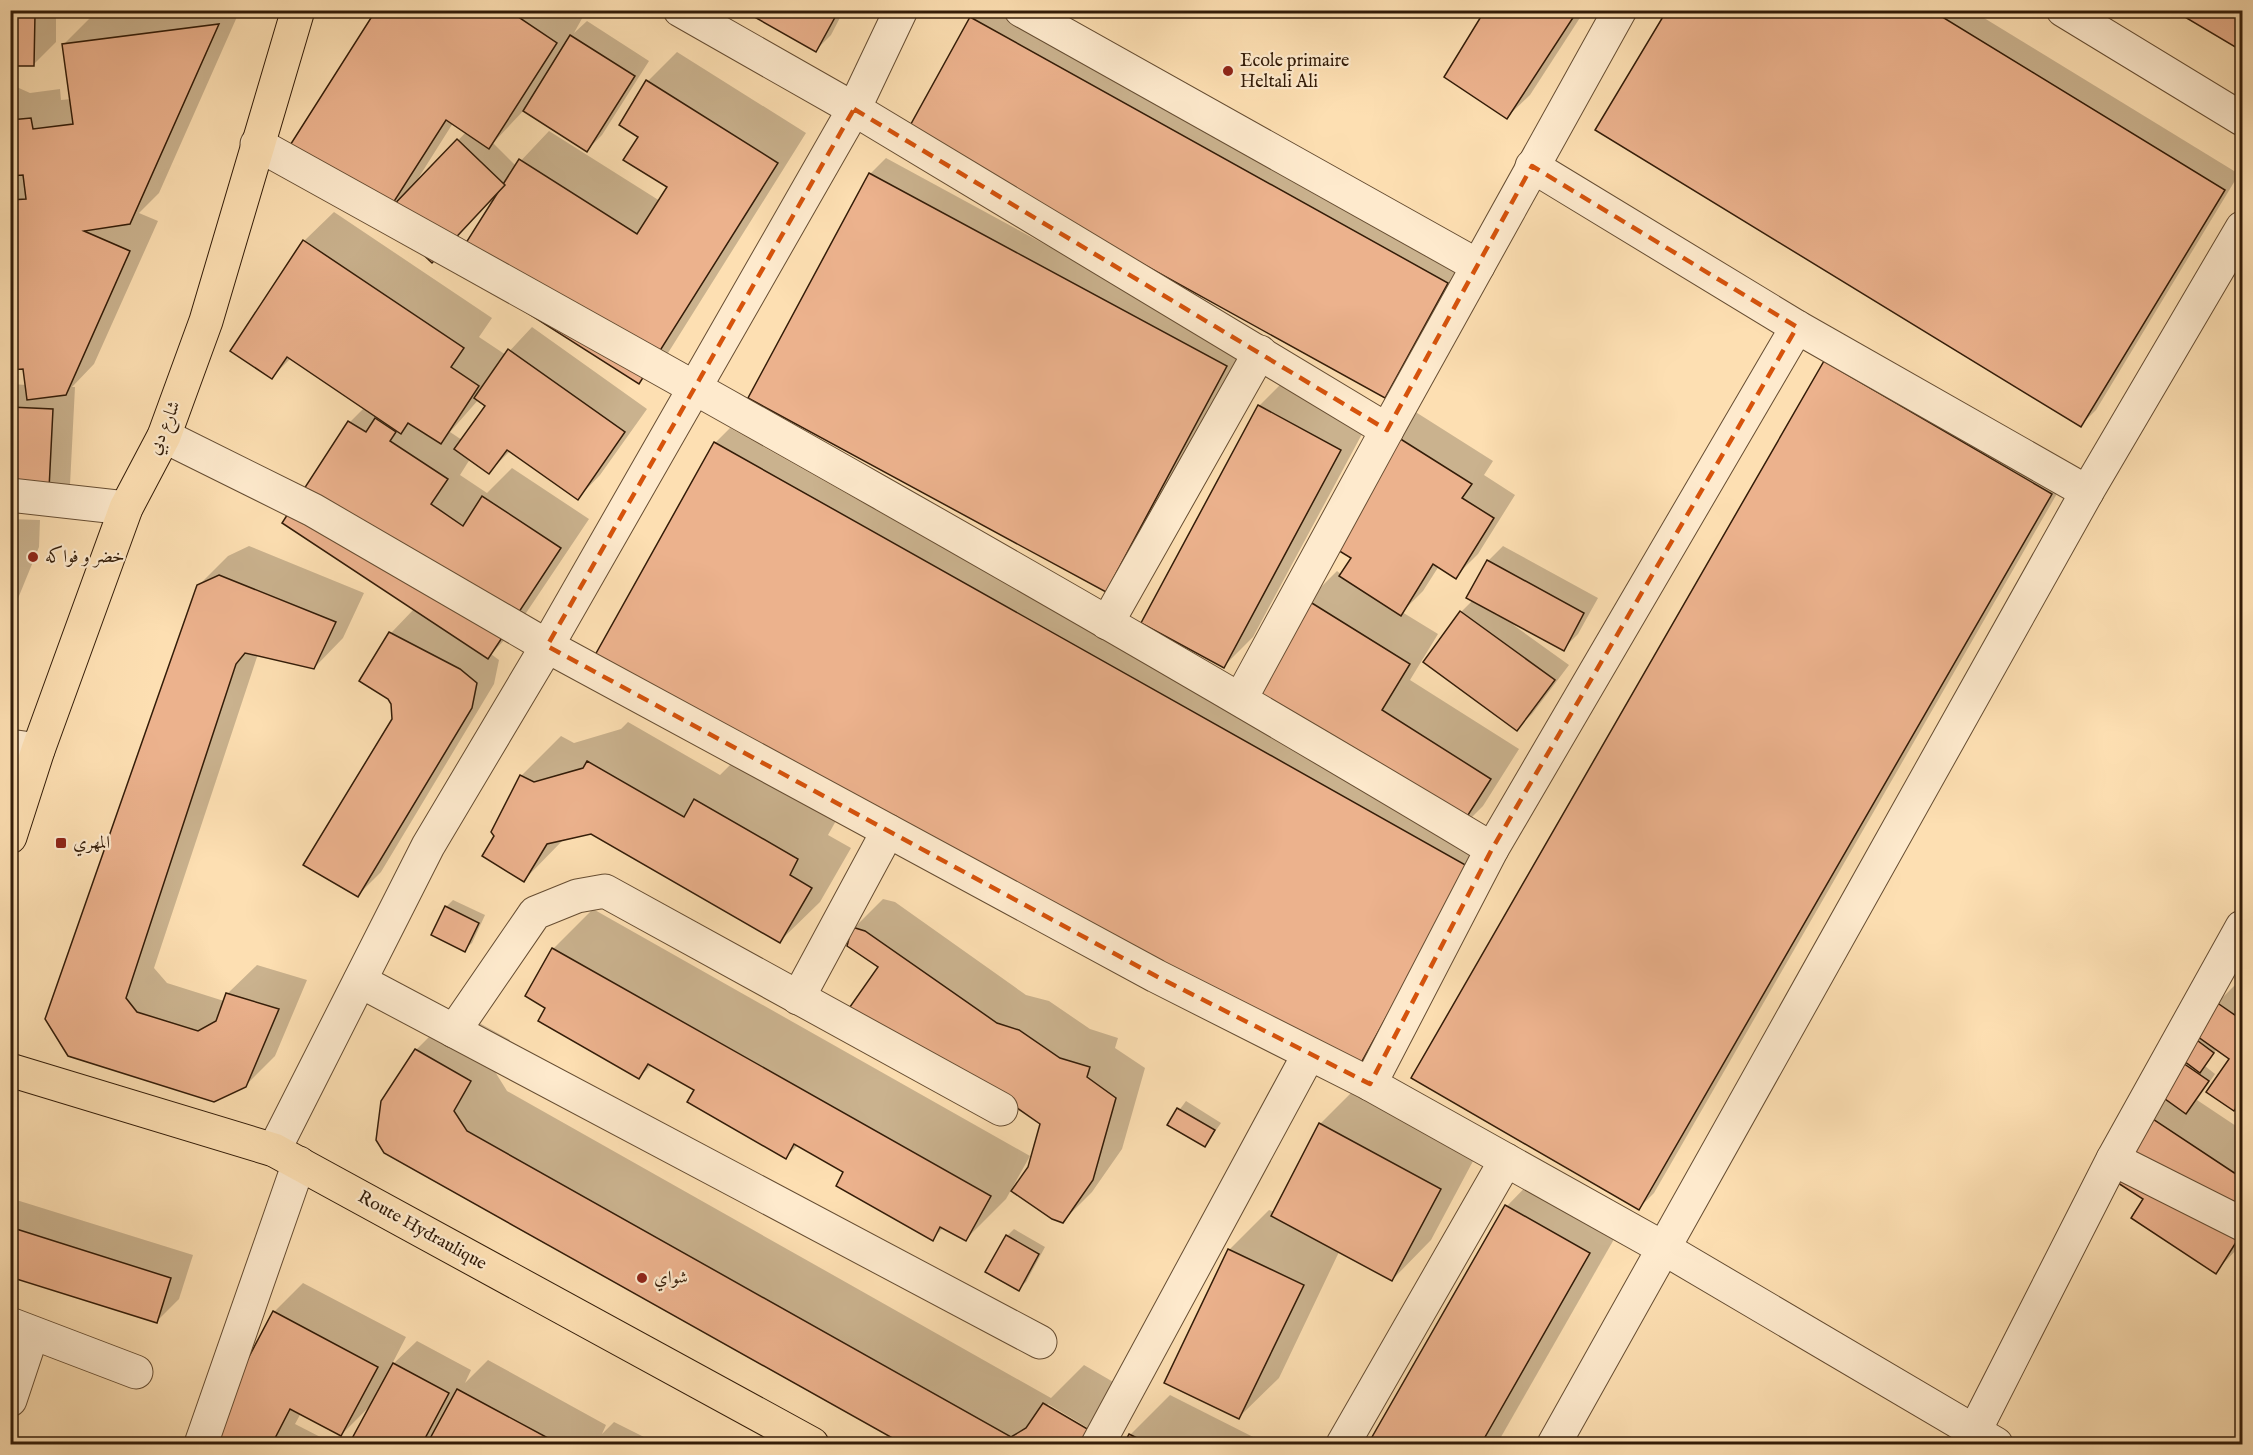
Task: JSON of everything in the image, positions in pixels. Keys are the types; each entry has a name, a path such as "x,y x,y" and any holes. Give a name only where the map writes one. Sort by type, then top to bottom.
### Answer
{"main road":[{"name":"شارع دبي","path":"10,837 24,748 126,508 164,436 206,321 298,10"},
{"name":"Route Hydraulique","path":"10,1071 286,1157 812,1444"}],"street":[{"path":"680,10 855,109 1387,430"},
{"path":"201,1444 286,1157 360,981 428,846 547,646 855,109 902,10"},
{"path":"1021,10 1478,266"},
{"path":"1241,698 1532,166 1620,10"},
{"path":"2062,10 2242,119"},
{"path":"257,144 695,387 1241,698 1492,849"},
{"path":"1532,166 1797,327 2087,492"},
{"path":"1554,1444 2087,492 2242,228"},
{"path":"1370,1084 1492,849 1797,327"},
{"path":"1107,623 1260,352"},
{"path":"164,436 314,510 547,646 1156,976 1370,1084 1665,1249 1979,1440 2113,1159 2242,927"},
{"path":"10,495 126,508"},
{"path":"798,998 888,831"},
{"path":"454,1032 535,913 577,896 605,891 1000,1109"},
{"path":"360,981 1040,1342"},
{"path":"1098,1444 1309,1054"},
{"path":"2113,1159 2242,1224"},
{"path":"1343,1444 1506,1160"},
{"path":"10,1400 21,1329 136,1372"}],"highlighted area":[{"path":"854,109 1387,430 1532,166 1797,327 1492,849 1370,1084 1156,976 547,646"}],"building":[{"path":"161,10 221,10 221,17 160,14"},
{"path":"376,10 508,10 557,43 489,149 446,120 379,225 280,161"},
{"path":"742,10 839,10 816,52"},
{"path":"1485,10 1578,10 1507,119 1444,77"},
{"path":"1667,10 1931,10 2225,190 2081,427 1595,130"},
{"path":"2173,10 2242,10 2242,51"},
{"path":"10,14 35,14 34,66 10,66"},
{"path":"970,17 1448,283 1385,398 906,133"},
{"path":"219,24 130,224 84,231 130,251 66,395 27,400 23,369 10,370 10,200 26,199 23,175 10,176 10,120 31,118 33,129 73,124 62,44"},
{"path":"570,35 635,76 587,152 523,111"},
{"path":"646,80 778,163 639,384 452,265 519,159 637,234 667,187 623,160 638,137 619,125"},
{"path":"457,139 505,185 432,263 383,216"},
{"path":"869,173 1227,366 1106,592 748,398"},
{"path":"303,240 464,348 451,367 479,386 441,444 408,423 401,434 287,357 272,379 230,351"},
{"path":"508,349 625,432 578,500 507,450 489,474 454,449 485,406 474,398"},
{"path":"1824,361 2052,494 1639,1210 1411,1078"},
{"path":"1258,405 1341,450 1224,668 1141,623"},
{"path":"10,407 53,409 48,509 10,507"},
{"path":"375,418 396,432 390,441 448,479 431,504 463,526 482,496 561,548 488,659 282,523 348,421 366,432"},
{"path":"1391,433 1472,484 1462,498 1494,518 1456,579 1433,564 1401,616 1339,576 1351,558 1323,541"},
{"path":"714,442 1469,867 1350,1083 594,657"},
{"path":"1487,560 1584,613 1564,651 1466,598"},
{"path":"219,575 336,622 314,669 245,653 236,664 126,998 137,1012 198,1031 216,1021 226,993 279,1009 246,1087 214,1102 68,1056 45,1019 197,585"},
{"path":"1307,600 1410,664 1382,710 1491,779 1454,837 1242,704"},
{"path":"1460,611 1555,680 1517,731 1423,662"},
{"path":"389,632 460,669 477,683 472,708 358,897 303,865 392,719 391,704 388,699 359,681"},
{"path":"587,761 684,817 694,799 798,859 790,875 812,888 780,943 591,834 547,844 524,882 482,856 494,836 491,832 520,775 534,782 583,768"},
{"path":"445,906 479,923 465,952 431,935"},
{"path":"852,927 865,931 997,1023 1019,1030 1060,1058 1090,1067 1087,1077 1116,1098 1093,1180 1063,1223 1052,1219 1011,1191 1028,1167 1040,1124 987,1087 845,1014 878,967 847,946"},
{"path":"552,948 991,1196 966,1241 940,1227 933,1241 836,1186 843,1172 794,1144 786,1159 687,1102 694,1090 648,1064 639,1079 538,1021 545,1008 525,996"},
{"path":"2216,1002 2242,1020 2242,1099 2234,1111 2206,1092 2229,1059 2194,1034"},
{"path":"2194,1038 2214,1053 2200,1073 2180,1058"},
{"path":"415,1049 471,1081 454,1111 467,1131 1011,1437 1026,1428 1043,1403 1096,1434 1089,1444 903,1444 384,1153 376,1140 381,1101"},
{"path":"2177,1059 2209,1081 2186,1114 2154,1091"},
{"path":"1177,1108 1215,1130 1205,1147 1167,1125"},
{"path":"2147,1115 2242,1178 2242,1238 2240,1236 2216,1274 2131,1218 2143,1199 2107,1176"},
{"path":"1319,1123 1441,1189 1392,1281 1271,1216"},
{"path":"1505,1205 1590,1253 1481,1444 1368,1444"},
{"path":"10,1227 171,1278 157,1323 10,1277"},
{"path":"1006,1235 1039,1254 1019,1291 985,1272"},
{"path":"1228,1249 1304,1285 1239,1419 1164,1383"},
{"path":"273,1311 378,1367 341,1436 290,1409 272,1444 203,1444"},
{"path":"393,1363 449,1393 422,1444 349,1444"},
{"path":"457,1389 559,1444 427,1444"},
{"path":"1129,1434 1149,1444 1124,1444"}],"place":[{"name":"Ecole primaire Heltali Ali","path":"1228,71"},
{"name":"خضر و فواكه","path":"33,557"},
{"name":"المهري","path":"61,843"},
{"name":"شواي","path":"642,1278"}]}
